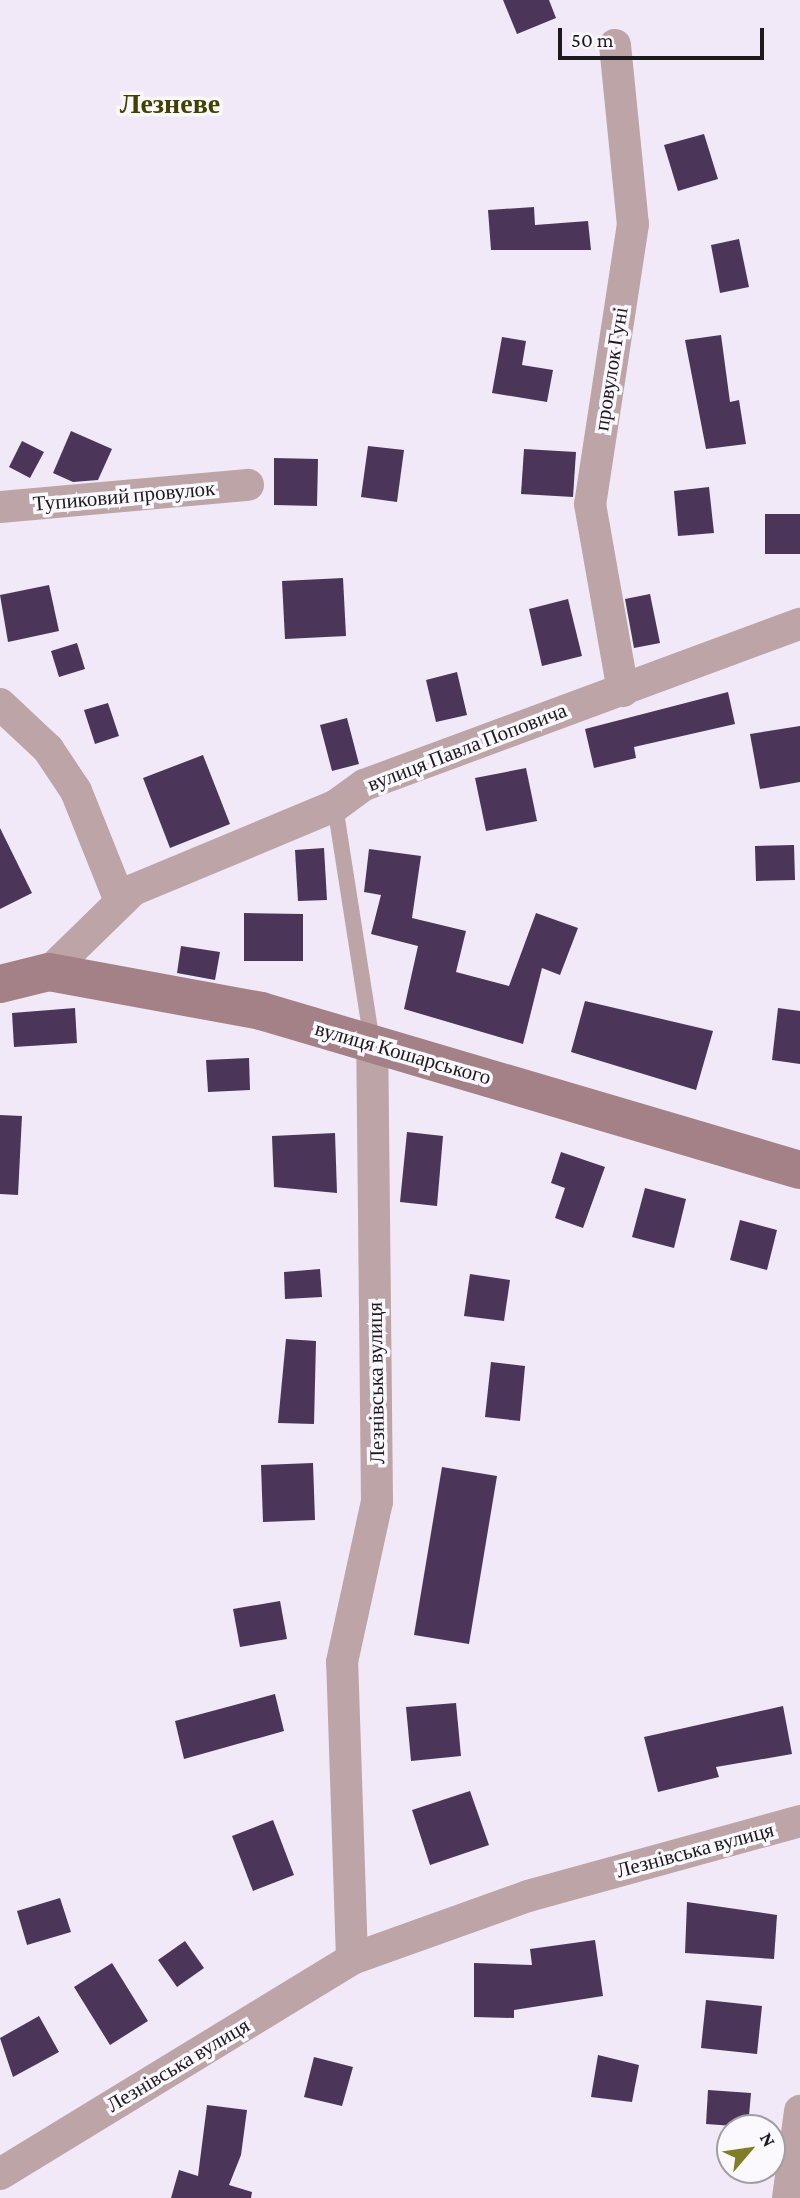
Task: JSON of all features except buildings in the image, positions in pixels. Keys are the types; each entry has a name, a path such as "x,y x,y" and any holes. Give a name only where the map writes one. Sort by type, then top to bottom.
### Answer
{"street":[{"name":"провулок Гуні","path":"615,46 633,224 590,505 623,691"},
{"name":"Тупиковий провулок","path":"0,507 248,485"},
{"name":"вулиця Павла Поповича","path":"49,972 133,890 335,806 364,785 800,624"},
{"path":"0,704 48,749 76,791 120,901"},
{"name":"вулиця Кошарського","path":"0,984 49,972 261,1011 800,1170"},
{"name":"Лезнівська вулиця","path":"352,1959 342,1662 377,1502 372,1045"},
{"name":"Лезнівська вулиця","path":"1,2168 352,1959 528,1896 800,1821"},
{"path":"788,2198 800,2111"}],"lane":[{"name":"Лезнівська вулиця","path":"335,806 372,1045"}],"district":[{"name":"Лезневе","path":"170,104"}]}
